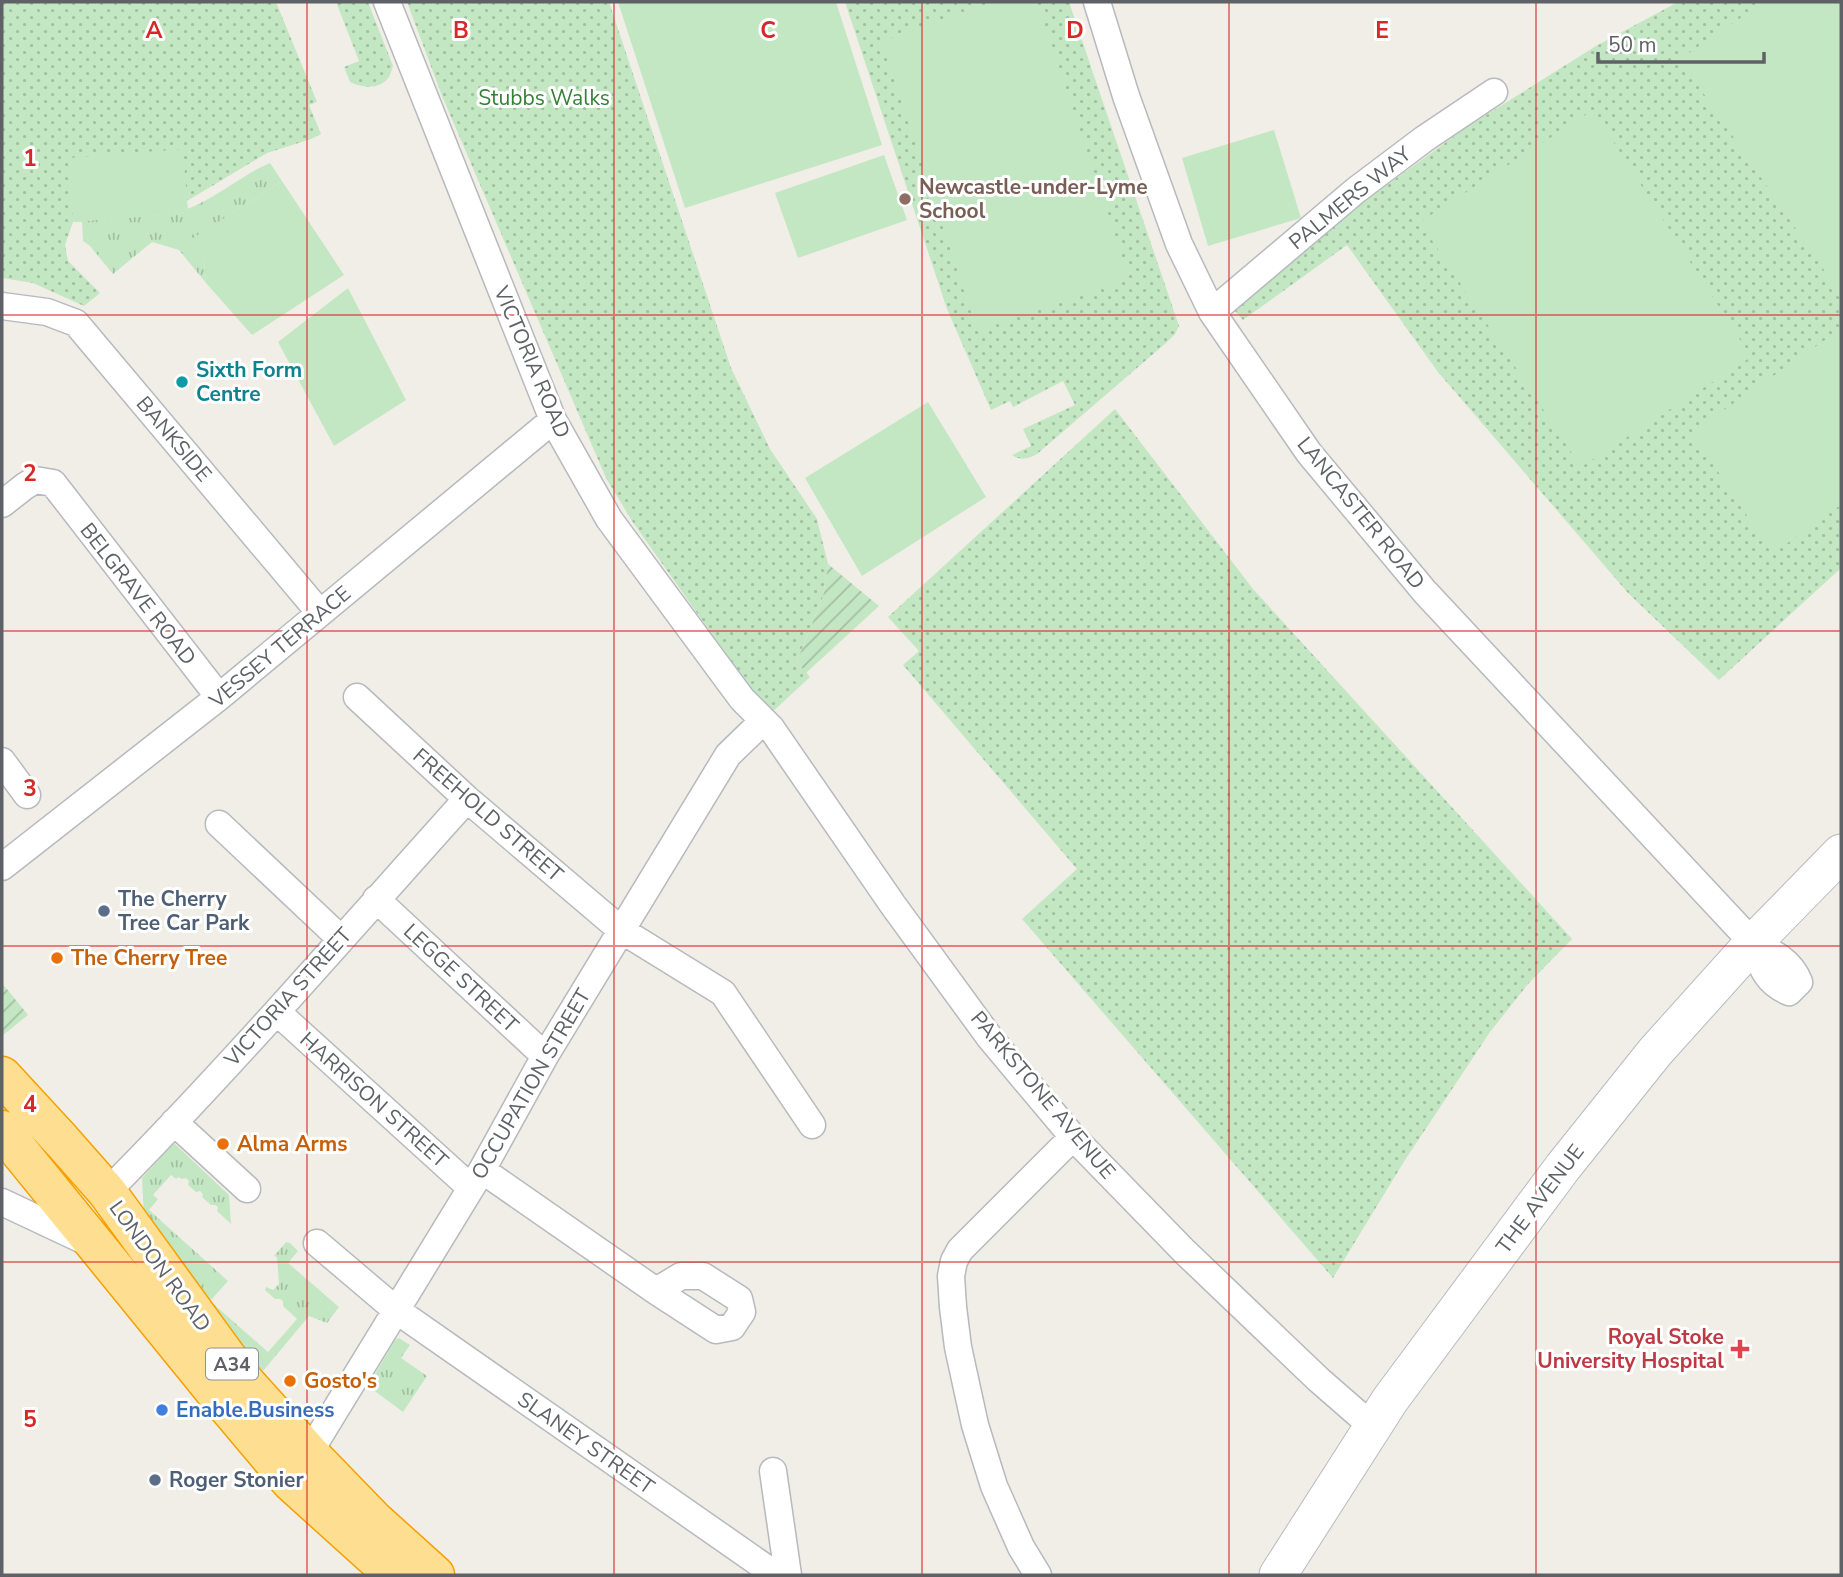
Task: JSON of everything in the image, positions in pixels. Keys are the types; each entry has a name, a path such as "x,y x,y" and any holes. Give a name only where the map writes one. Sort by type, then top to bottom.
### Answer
{"highway":[{"name":"LONDON ROAD","path":"2,1076 107,1192 245,1382 309,1454 374,1520 435,1575"},
{"name":"LONDON ROAD","path":"2,1130 75,1231 291,1482 394,1575"},
{"path":"75,1231 107,1192"}],"street":[{"name":"VICTORIA ROAD","path":"387,2 553,420 609,519 742,699 763,721"},
{"name":"LANCASTER ROAD","path":"1097,2 1126,96 1179,244 1212,312 1309,453 1425,592 1753,943"},
{"name":"PALMERS WAY","path":"1212,312 1355,191 1424,139 1494,92"},
{"name":"BANKSIDE","path":"2,306 47,312 76,323 314,618"},
{"name":"VESSEY TERRACE","path":"2,867 219,698 553,420"},
{"name":"BELGRAVE ROAD","path":"2,504 35,480 51,478 219,698"},
{"name":"FREEHOLD STREET","path":"357,697 467,799 621,930 723,993 812,1125"},
{"name":"OCCUPATION STREET","path":"309,1454 476,1179 545,1056 728,755 763,721"},
{"name":"PARKSTONE AVENUE","path":"763,721 771,728 990,1038 1073,1137 1185,1252 1319,1380 1373,1427"},
{"path":"2,761 27,795"},
{"name":"VICTORIA STREET","path":"107,1192 276,1012 467,799"},
{"path":"219,824 341,939"},
{"name":"THE AVENUE","path":"1278,1575 1390,1400 1571,1156 1655,1052 1753,943 1841,853"},
{"name":"LEGGE STREET","path":"376,899 545,1056"},
{"name":"HARRISON STREET","path":"276,1012 476,1179 656,1290"},
{"path":"174,1122 247,1189"},
{"path":"1038,1575 1021,1547 994,1486 975,1425 958,1347 951,1276 960,1250 1073,1137"},
{"path":"2,1202 75,1231"},
{"name":"SLANEY STREET","path":"317,1243 396,1310 776,1575"},
{"path":"773,1471 788,1575"}],"green space":[{"path":"2,2 276,2 317,102 309,105 321,134 267,153 187,201 188,213 73,222 65,245 68,261 100,293 84,306 33,283 2,278"},
{"path":"336,2 368,2 393,66 389,77 381,84 360,86 350,82 344,67 359,61"},
{"name":"Stubbs Walks","path":"407,2 609,2 731,368 770,449 817,519 828,564 823,597 797,661 810,677 769,715 632,521 606,478 442,96"},
{"path":"618,2 836,2 882,145 685,208"},
{"path":"845,2 1069,2 1179,326 1166,343 1037,454 1030,457 1021,459 1012,455 1031,446 1023,429 1075,405 1063,381 1013,407 1010,401 991,410 947,309"},
{"path":"995,2 1037,2 1129,280 977,330 882,41"},
{"path":"1678,2 1841,2 1841,568 1719,680 1628,593 1438,372 1347,245 1243,320 1235,311 1358,206 1467,127 1596,46"},
{"path":"1764,2 1841,2 1841,295 1680,59"},
{"path":"1593,110 1751,357 1581,467 1420,222"},
{"path":"1274,130 1301,218 1208,246 1182,158"},
{"path":"183,149 188,213 73,222 68,158"},
{"path":"884,155 907,220 798,258 775,193"},
{"path":"270,163 282,181 191,240 204,261 206,283 179,250 152,242 113,274 83,241 82,221 187,213 187,209"},
{"path":"282,181 344,275 252,335 206,283 204,261 190,240"},
{"path":"348,288 406,400 334,446 278,342"},
{"path":"1841,329 1841,505 1772,554 1692,432"},
{"path":"928,402 986,497 862,576 805,478"},
{"path":"1115,409 1253,589 1572,939 1528,984 1490,1032 1405,1160 1333,1278 1022,919 1077,869 903,665 919,651 888,617"},
{"path":"828,564 879,606 806,673 797,661 823,597"},
{"path":"2,983 28,1015 2,1036"},
{"path":"174,1143 229,1195 231,1224 217,1211 218,1207 211,1205 202,1197 200,1191 196,1192 188,1185 186,1178 176,1179 171,1175 153,1195 158,1199 149,1210 228,1281 210,1301 268,1352 297,1319 283,1306 283,1301 275,1299 265,1290 266,1287 273,1290 279,1284 277,1257 274,1256 286,1242 298,1251 288,1263 339,1307 327,1323 309,1316 263,1371 221,1328 144,1219 142,1178"},
{"path":"399,1338 410,1345 401,1358 427,1376 403,1412 368,1386 395,1340"}],"place":[{"name":"Newcastle-under-Lyme School","path":"905,199"},
{"name":"Sixth Form Centre","path":"182,382"},
{"name":"The Cherry Tree Car Park","path":"104,911"},
{"name":"The Cherry Tree","path":"57,958"},
{"name":"Alma Arms","path":"223,1144"},
{"name":"Royal Stoke University Hospital","path":"1740,1349"},
{"name":"Gosto's","path":"290,1381"},
{"name":"Enable.Business","path":"162,1410"},
{"name":"Roger Stonier","path":"155,1480"}]}
